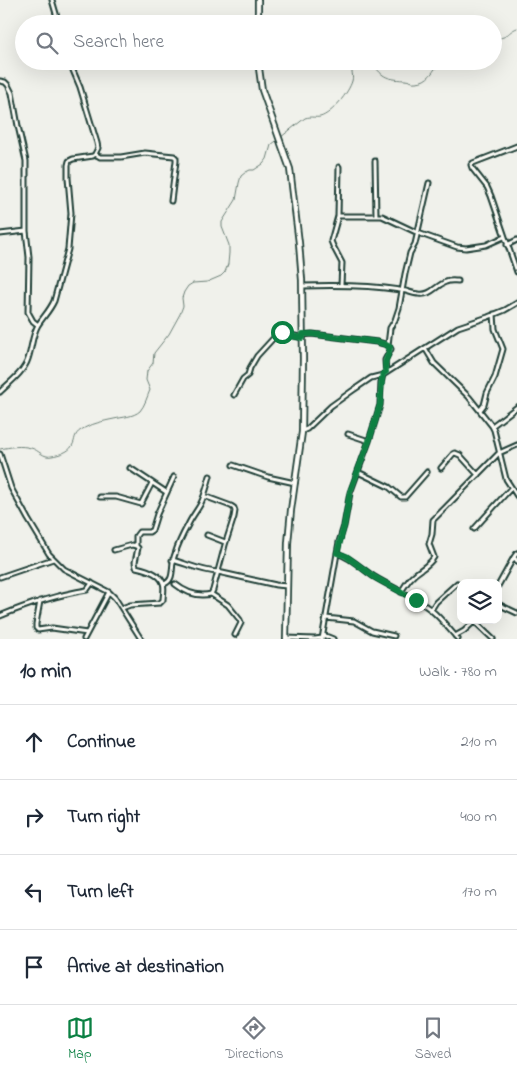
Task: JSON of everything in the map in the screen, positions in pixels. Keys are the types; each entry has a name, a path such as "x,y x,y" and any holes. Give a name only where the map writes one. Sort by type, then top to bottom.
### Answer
{"main road":[{"path":"258,0 258,15"},
{"path":"259,70 262,90 290,169 303,286 302,432 288,543 286,639"}],"street":[{"path":"52,0 56,15"},
{"path":"1,390 18,374 26,363 38,325 54,301 68,249 72,212 68,178 69,161 93,156 98,148 80,87 73,70"},
{"path":"0,81 8,85 12,93 26,160 26,231 29,257 28,312 33,321 38,325"},
{"path":"517,146 471,165 487,187 491,196 517,272"},
{"path":"95,154 104,157 145,153 174,156 176,161 171,200"},
{"path":"376,161 376,216"},
{"path":"339,167 338,216 332,241 342,263 340,285"},
{"path":"322,637 350,492 380,405 385,360 390,349 388,345 390,328 399,308 410,253 415,244 429,183"},
{"path":"338,216 382,216 457,247 466,248 486,245 504,237"},
{"path":"0,234 26,231"},
{"path":"507,245 517,240"},
{"path":"303,286 340,285 426,294 432,292 448,280 458,281"},
{"path":"302,432 331,406 371,378 402,363 458,327 494,314 517,303"},
{"path":"480,410 484,405 487,393 495,377 503,349 495,329 494,314"},
{"path":"234,395 248,375 257,356 279,332 303,337 312,334 388,345"},
{"path":"425,348 434,364 469,397 492,426 506,479 517,496"},
{"path":"492,426 517,407"},
{"path":"348,434 369,441"},
{"path":"401,592 414,574 434,559 429,544 433,520 499,453 517,445"},
{"path":"441,468 455,453 460,455 478,475"},
{"path":"0,455 12,488 28,520 49,554 64,569 109,592 122,608 141,639"},
{"path":"233,465 268,477 295,483"},
{"path":"130,468 166,492"},
{"path":"358,472 389,487 401,497 405,497 427,472"},
{"path":"164,584 168,583 171,579 172,560 187,526 200,506 210,476"},
{"path":"122,608 130,605 160,603 163,600 164,584 160,578 152,572 136,567 135,562 138,548 136,546 136,536 139,532 149,532 152,530 156,514 174,477"},
{"path":"100,497 116,497 141,504 152,483"},
{"path":"474,529 511,488"},
{"path":"204,496 227,504 234,508 235,511 225,542 214,590 211,594"},
{"path":"207,535 225,542"},
{"path":"114,550 132,545 136,546"},
{"path":"337,553 346,556 374,577 431,610 456,637 471,624"},
{"path":"502,579 517,553"},
{"path":"514,557 517,561"},
{"path":"0,577 53,559"},
{"path":"172,560 186,563 201,570 287,586"},
{"path":"0,616 68,592 86,590 92,583"},
{"path":"431,610 436,602 457,583"},
{"path":"175,584 183,590 192,593 211,594 228,605 241,623 235,635"},
{"path":"84,639 109,592"},
{"path":"40,601 36,624 38,630 52,628 87,633"},
{"path":"502,606 517,614"},
{"path":"326,618 354,621 372,631 394,636"},
{"path":"478,624 493,639"},
{"path":"286,639 315,639 322,637 333,639"}],"waterway":[{"path":"502,37 517,28"},
{"path":"0,449 27,447 46,456 57,455 71,448 78,432 85,428 93,424 131,416 140,411 145,404 150,390 146,380 147,371 153,363 154,353 169,334 180,314 183,306 182,298 184,292 193,283 207,282 221,276 225,272 228,264 229,245 222,222 236,200 241,176 263,164 267,159 271,145 305,118 320,117 330,112 350,86 353,76 352,70"},
{"path":"377,70 381,74 393,79 415,82 424,80 434,70"}],"route":[{"path":"282,332 303,338 303,334 312,334 377,342 390,347 385,360 386,372 383,374 381,383 380,405 350,492 337,553 346,556 374,577 416,600"}]}
